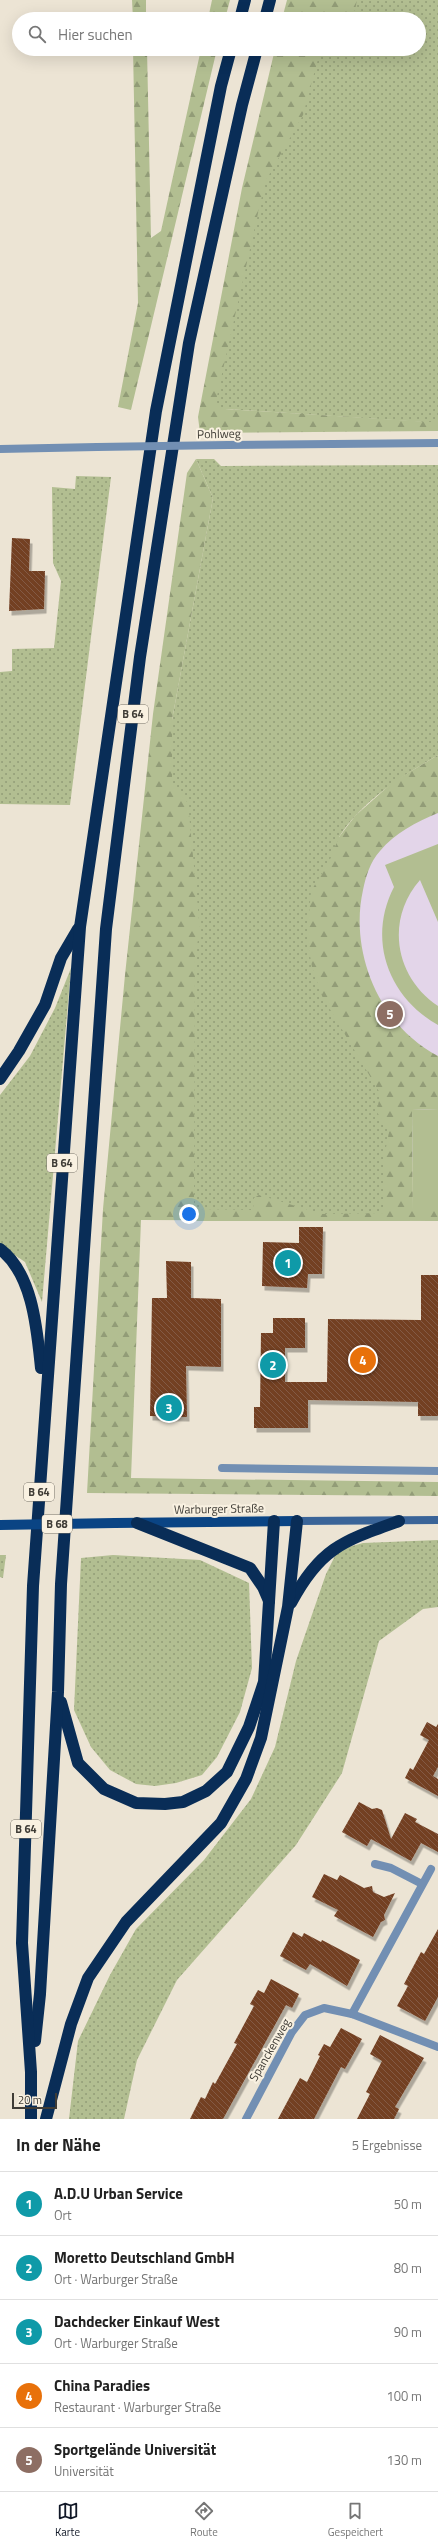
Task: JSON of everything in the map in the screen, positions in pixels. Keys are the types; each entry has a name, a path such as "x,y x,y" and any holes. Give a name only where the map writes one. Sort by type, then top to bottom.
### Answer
{"highway":[{"path":"242,12 245,0"},
{"path":"267,12 270,0"},
{"name":"B 64","path":"31,2119 31,2072 22,1944 33,1586 45,1399 80,927 156,411 221,86 229,56"},
{"name":"B 64","path":"31,2072 40,1994 58,1692 61,1584 106,929 140,657 189,343 242,105 255,56"},
{"path":"0,1079 19,1051 45,1005 61,958 80,927"},
{"path":"0,1249 18,1266 36,1318 45,1399"},
{"path":"58,1692 78,1763 104,1789 136,1803 183,1802 206,1791 226,1772 249,1727 264,1682 274,1521"},
{"path":"46,2119 71,2024 88,1978 126,1922 221,1822 246,1779 261,1738 288,1607 297,1521"},
{"path":"288,1607 312,1568 339,1544 399,1521"},
{"path":"136,1523 250,1568 263,1587 270,1604"}],"main road":[{"name":"Warburger Straße","path":"0,1525 438,1520"}],"street":[{"name":"Pohlweg","path":"0,448 438,443"},
{"path":"222,1468 438,1471"},
{"path":"375,1864 391,1868 422,1884"},
{"path":"352,2014 431,1869"},
{"name":"Spanckenweg","path":"246,2119 292,2032 305,2016 324,2008 352,2014 438,2047"}],"shaded area":[{"path":"438,755 438,1221 318,939"}],"green space":[{"path":"132,0 146,0 146,12 133,12"},
{"path":"212,0 230,0 227,12 209,12"},
{"path":"287,0 357,0 354,12 284,12"},
{"path":"319,0 438,0 438,423 226,409 218,433 206,433 263,180 301,56 426,56 426,12 315,12"},
{"path":"133,56 147,56 151,238 161,231 199,56 215,56 131,410 118,407 138,303"},
{"path":"273,56 319,56 303,115 265,182 215,405 225,409 430,422 438,420 438,431 200,433 198,417 242,188"},
{"path":"196,459 214,459 221,466 438,465 438,755 384,790 359,812 339,837 410,1221 194,1221 172,785 172,720 213,498"},
{"path":"196,459 213,498 172,720 172,785 188,803 200,931 195,953 194,1209 253,1210 254,1198 259,1195 322,1214 385,1213 384,1158 389,1132 377,1112 380,1093 322,996 312,967 307,938 311,891 329,862 339,837 355,816 393,782 438,755 438,813 399,833 377,855 369,869 363,890 360,914 361,938 365,962 385,1007 400,1026 418,1043 438,1056 438,1109 412,1110 413,1210 438,1210 438,1221 141,1220 131,1478 438,1482 438,1496 87,1493 103,1209 125,975 153,714 187,473"},
{"path":"76,476 111,477 70,805 0,804 0,672 12,671 12,649 54,648 61,581 53,563 52,487 75,489"},
{"path":"438,844 438,922 420,880 409,896 402,912 399,930 400,947 404,964 412,980 423,994 438,1006 438,1025 421,1013 406,999 395,983 387,965 383,946 382,927 386,907 394,887 385,865"},
{"path":"71,968 42,1302 25,1262 0,1245 0,1095 30,1056 55,1008"},
{"path":"438,1109 438,1210 413,1210 412,1110"},
{"path":"438,1540 438,1607 423,1609 379,1641 342,1773 296,1845 177,1980 137,2060 124,2119 69,2119 78,2041 110,1975 136,1929 204,1860 251,1799 275,1747 296,1661 326,1574 338,1550 363,1543"},
{"path":"0,1555 6,1555 3,1578 0,1577"},
{"path":"113,1555 200,1560 249,1583 252,1668 240,1712 217,1757 202,1775 176,1783 155,1786 136,1784 110,1770 91,1747 74,1710 81,1558"}],"building":[{"path":"12,538 30,539 29,571 45,571 44,609 9,611"},
{"path":"299,1227 323,1227 322,1274 308,1274 307,1288 262,1286 263,1242 299,1243"},
{"path":"166,1261 191,1262 191,1298 221,1299 221,1367 186,1366 187,1417 150,1416 152,1298 167,1298"},
{"path":"421,1275 438,1275 438,1416 418,1416 418,1402 308,1400 308,1428 254,1428 254,1407 260,1407 261,1333 273,1333 273,1318 305,1318 305,1348 285,1348 285,1382 327,1382 328,1319 421,1320"},
{"path":"427,1722 436,1727 438,1724 438,1767 433,1776 438,1779 438,1796 405,1778 410,1768 413,1770 429,1740 420,1735"},
{"path":"359,1802 372,1809 377,1808 382,1810 391,1839 405,1813 417,1819 415,1822 438,1834 438,1852 421,1843 411,1861 371,1839 367,1846 342,1832"},
{"path":"324,1874 337,1880 340,1875 364,1888 372,1886 373,1892 384,1897 395,1893 384,1915 385,1920 381,1922 373,1937 334,1916 338,1910 312,1897"},
{"path":"438,1929 438,1997 425,2021 397,2006 408,1986 404,1984 421,1952 424,1954"},
{"path":"293,1932 302,1937 304,1933 321,1942 322,1940 360,1960 347,1986 310,1964 306,1970 280,1956"},
{"path":"271,1979 299,1994 292,2008 286,2005 223,2119 190,2119 201,2097 205,2099 213,2082 215,2084 237,2044 234,2043 254,2006 250,2004 258,1990 264,1993"},
{"path":"341,2028 362,2039 345,2069 341,2067 314,2119 278,2119 300,2078 307,2082 320,2056 318,2055 324,2044 330,2047"},
{"path":"380,2035 424,2058 395,2107 399,2109 394,2119 357,2119 370,2094 366,2092 382,2061 370,2054"}],"place":[{"name":"Sportgelände Universität","path":"390,1014"},
{"name":"A.D.U Urban Service","path":"288,1263"},
{"name":"China Paradies","path":"363,1360"},
{"name":"Moretto Deutschland GmbH","path":"273,1365"},
{"name":"Dachdecker Einkauf West","path":"169,1408"}]}
